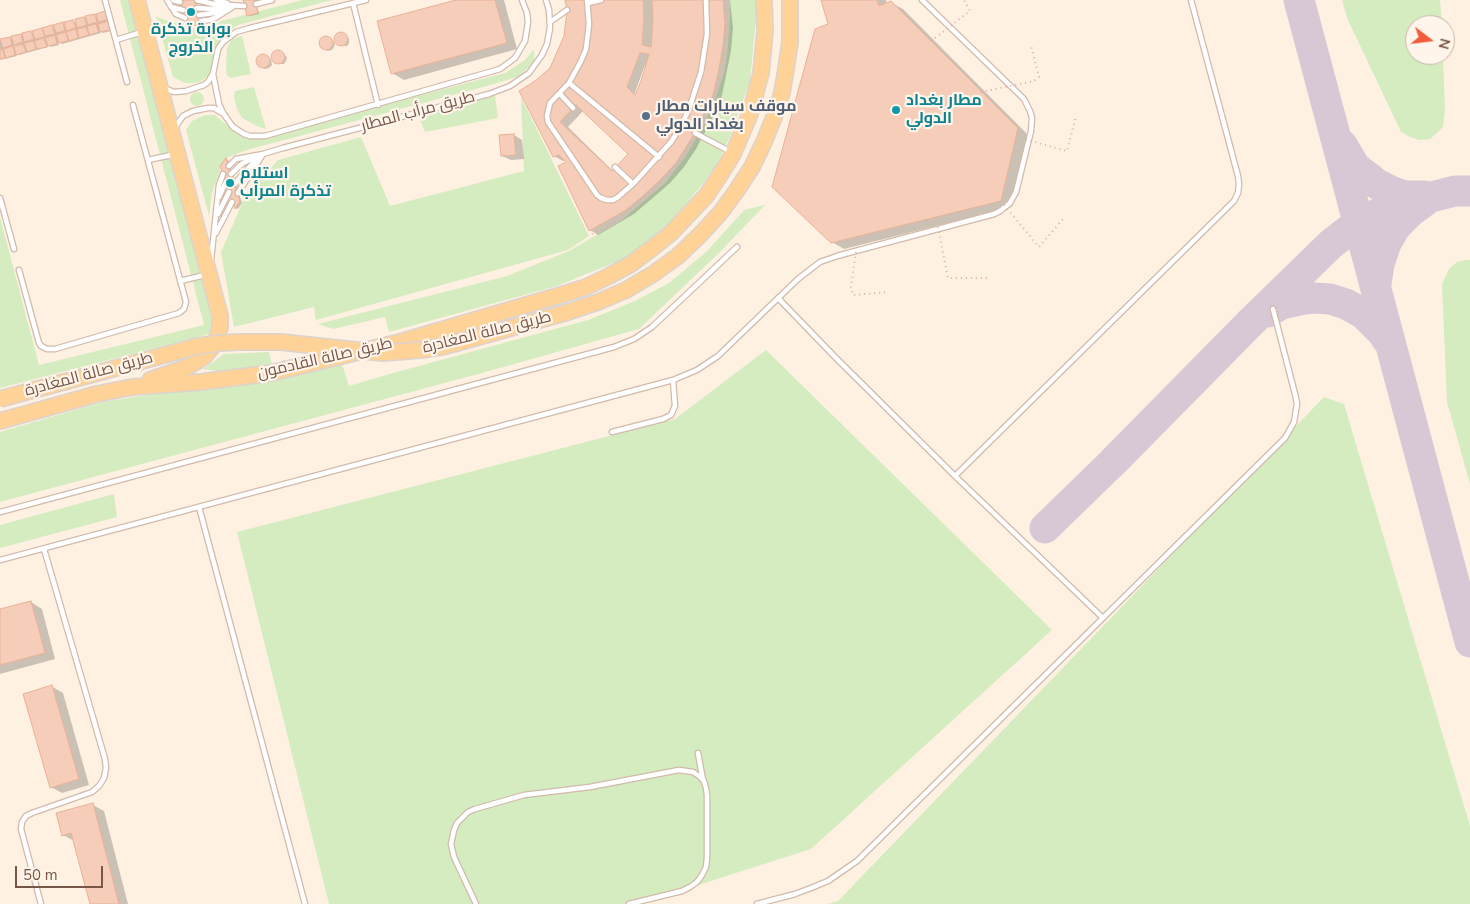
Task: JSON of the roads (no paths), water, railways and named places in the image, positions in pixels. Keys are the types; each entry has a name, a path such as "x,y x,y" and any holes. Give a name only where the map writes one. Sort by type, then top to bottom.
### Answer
{"main road":[{"path":"132,387 196,362 205,356 217,338 220,327 220,316 137,0"},
{"name":"طريق صالة القادمون","path":"0,421 97,394 132,387 201,382 271,373 400,342 586,287 631,264 671,233 706,196 733,154 750,114 761,73 765,31 764,0"},
{"name":"طريق صالة المغادرة","path":"0,399 198,346 240,342 282,342 384,353 446,346 568,312 626,290 678,256 700,235 722,212 752,167 764,142 782,92 790,42 790,0"}],"lane":[{"path":"105,0 127,82"},
{"path":"167,0 176,14 185,18"},
{"path":"174,0 180,2"},
{"path":"197,0 213,4 244,6"},
{"path":"216,0 235,6"},
{"path":"228,0 235,6"},
{"path":"256,4 272,0"},
{"path":"366,0 236,32 223,42 218,49 213,74 216,94 229,123 238,131 250,136 270,135 491,73 508,64 521,50 525,41 528,32 527,13 522,0"},
{"name":"طريق مرأب المطار","path":"229,166 236,159 263,154 489,94 510,86 529,73 542,55 547,44 550,22 546,0"},
{"path":"601,0 588,2 589,24 586,49 579,67 569,83 550,103 547,116 548,122 597,195 607,200 613,200 633,184 659,157 681,126 696,91 701,72 707,34 706,0"},
{"path":"0,560 673,380 697,370 718,356 804,272 820,262 994,214 1010,203 1016,192 1032,131 1032,118 1028,105 922,0"},
{"path":"955,476 1234,201 1238,193 1238,176 1191,0"},
{"path":"353,3 378,105"},
{"path":"197,8 212,9 235,6"},
{"path":"199,15 214,14 235,6"},
{"path":"201,21 216,18 235,6"},
{"path":"171,7 183,10"},
{"path":"550,22 566,10"},
{"path":"116,40 145,30"},
{"path":"159,84 169,90 180,92 204,85 213,74"},
{"path":"569,83 659,157"},
{"path":"560,94 573,108"},
{"path":"20,270 39,343 47,350 182,312 186,302 133,105"},
{"path":"173,135 176,125 183,116 192,111 214,108 223,113"},
{"path":"695,133 733,154"},
{"path":"148,160 178,153"},
{"path":"231,174 243,163 263,154"},
{"path":"235,184 263,154"},
{"path":"238,193 263,154"},
{"path":"615,167 633,184"},
{"path":"180,281 209,274 219,185 223,174"},
{"path":"218,200 226,182"},
{"path":"216,218 229,192"},
{"path":"0,198 14,249"},
{"path":"214,236 232,202"},
{"path":"0,512 614,347 634,339 652,327 738,247"},
{"path":"778,298 955,476 1103,618"},
{"path":"757,904 811,888 828,880 857,861 1278,445 1290,430 1296,413 1296,394 1273,309"},
{"path":"612,432 663,420 671,415 675,406 673,380"},
{"path":"199,507 305,904"},
{"path":"41,904 22,836 22,822 26,816 32,813 92,792 104,778 106,768 44,549"},
{"path":"629,904 682,891 697,882 706,867 707,795 698,753"},
{"path":"476,904 454,857 451,844 457,823 468,812 524,795 590,787 679,770 693,772 704,781"}],"place":[{"name":"بوابة تذكرة الخروج","path":"191,12"},
{"name":"مطار بغداد الدولي","path":"896,110"},
{"name":"موقف سيارات مطار بغداد الدولي","path":"646,116"},
{"name":"استلام تذكرة المرأب","path":"230,183"}]}
